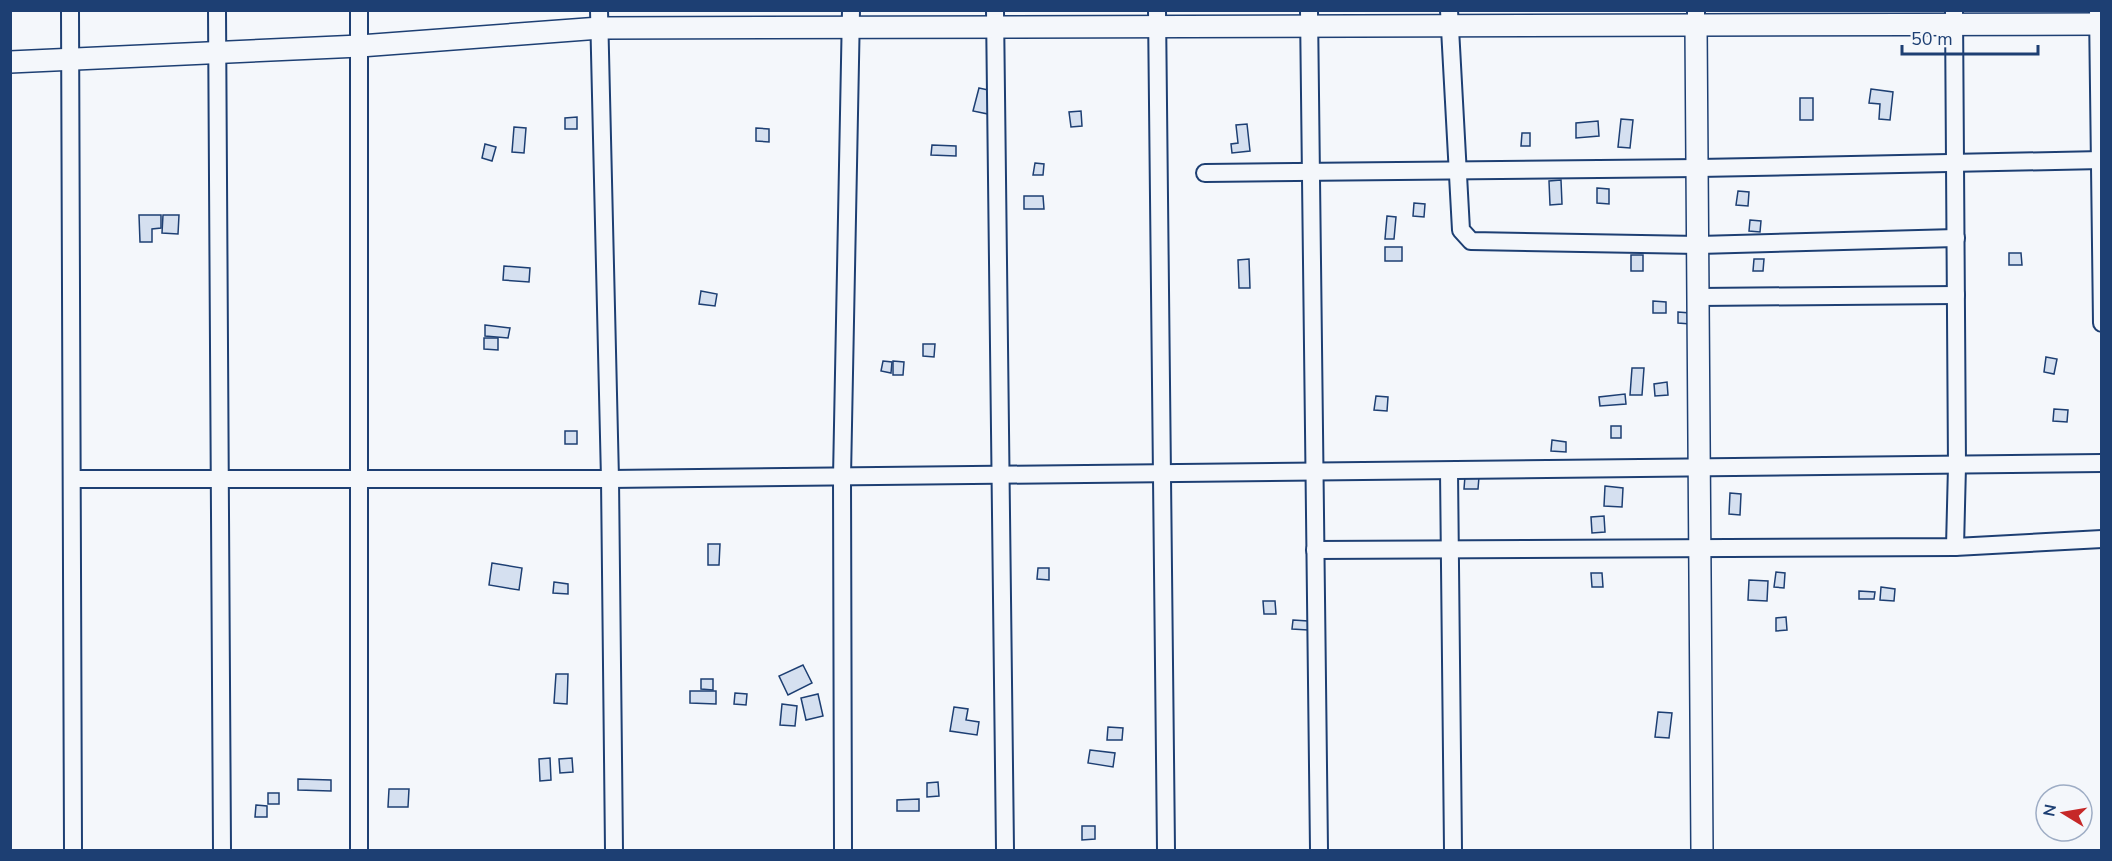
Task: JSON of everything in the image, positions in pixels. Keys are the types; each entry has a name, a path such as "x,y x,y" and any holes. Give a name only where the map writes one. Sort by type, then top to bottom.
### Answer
{"street":[{"path":"70,10 72,59 73,850"},
{"path":"217,10 222,850"},
{"path":"359,10 359,850"},
{"path":"1157,18 1166,850"},
{"path":"1310,18 1318,850"},
{"path":"1449,18 1461,230 1471,241 1699,245 1956,238"},
{"path":"1696,18 1699,168 1702,850"},
{"path":"1954,18 1957,466 1955,547"},
{"path":"10,62 360,46 599,19 2099,19 2102,323"},
{"path":"599,19 610,479 614,850"},
{"path":"843,850 842,477 850,19"},
{"path":"995,19 1005,850"},
{"path":"1205,173 1699,168 2101,160"},
{"path":"1699,297 1956,295"},
{"path":"73,479 610,479 2102,463"},
{"path":"1449,471 1453,850"},
{"path":"1315,550 1955,547 2102,539"}],"building":[{"path":"979,88 993,91 988,114 973,111"},
{"path":"1871,89 1893,92 1890,120 1879,119 1880,104 1869,103"},
{"path":"1800,98 1813,98 1813,120 1800,120"},
{"path":"1081,111 1082,126 1071,127 1069,112"},
{"path":"577,117 577,129 565,129 565,118"},
{"path":"1621,119 1633,120 1630,148 1618,147"},
{"path":"1598,121 1599,136 1576,138 1576,123"},
{"path":"1247,124 1250,151 1232,153 1231,144 1238,143 1236,125"},
{"path":"514,127 526,128 524,153 512,152"},
{"path":"756,128 769,129 769,142 756,141"},
{"path":"1522,133 1530,133 1530,146 1521,146"},
{"path":"485,144 496,147 492,161 482,158"},
{"path":"932,145 956,146 956,156 931,155"},
{"path":"1035,163 1044,164 1043,175 1033,175"},
{"path":"1561,180 1562,204 1550,205 1549,181"},
{"path":"1597,188 1609,189 1609,204 1597,203"},
{"path":"1738,191 1749,192 1748,206 1736,205"},
{"path":"1024,196 1043,196 1044,209 1024,209"},
{"path":"1414,203 1425,204 1424,217 1413,216"},
{"path":"139,215 161,215 161,228 152,229 152,242 140,242"},
{"path":"163,215 179,215 178,234 162,233"},
{"path":"1387,216 1396,217 1394,239 1385,239"},
{"path":"1750,220 1761,221 1760,232 1749,231"},
{"path":"1385,247 1402,247 1402,261 1385,261"},
{"path":"2009,253 2021,253 2022,265 2009,265"},
{"path":"1631,255 1643,255 1643,271 1631,271"},
{"path":"1249,259 1250,288 1239,288 1238,260"},
{"path":"1754,259 1764,259 1763,271 1753,271"},
{"path":"504,266 530,268 529,282 503,280"},
{"path":"701,291 717,294 715,306 699,304"},
{"path":"1653,301 1666,302 1666,313 1653,313"},
{"path":"1678,312 1690,313 1690,324 1678,323"},
{"path":"485,325 510,328 508,338 485,336"},
{"path":"484,338 498,338 498,350 484,349"},
{"path":"923,344 935,344 934,357 923,356"},
{"path":"2046,357 2057,359 2054,374 2044,372"},
{"path":"883,361 892,362 891,373 881,371"},
{"path":"893,361 904,362 903,375 893,375"},
{"path":"1632,368 1644,368 1642,395 1630,395"},
{"path":"1667,382 1668,395 1655,396 1654,384"},
{"path":"1625,394 1626,404 1600,406 1599,397"},
{"path":"1376,396 1388,397 1387,411 1374,410"},
{"path":"2054,409 2068,410 2067,422 2053,421"},
{"path":"1611,426 1621,426 1621,438 1611,438"},
{"path":"565,431 577,431 577,444 565,444"},
{"path":"1552,440 1566,442 1566,452 1551,451"},
{"path":"1465,476 1479,477 1478,489 1464,489"},
{"path":"1605,486 1623,488 1622,507 1604,506"},
{"path":"1730,493 1741,494 1740,515 1729,514"},
{"path":"1604,516 1605,532 1592,533 1591,517"},
{"path":"708,544 720,544 719,565 708,565"},
{"path":"492,563 522,568 519,590 489,585"},
{"path":"1038,568 1049,568 1049,580 1037,579"},
{"path":"1776,572 1785,573 1784,588 1774,587"},
{"path":"1591,573 1602,573 1603,587 1592,587"},
{"path":"1749,580 1768,581 1767,601 1748,600"},
{"path":"554,582 568,584 568,594 553,593"},
{"path":"1881,587 1895,589 1894,601 1880,600"},
{"path":"1859,591 1875,592 1874,599 1859,599"},
{"path":"1263,601 1275,601 1276,614 1264,614"},
{"path":"1786,617 1787,630 1776,631 1776,618"},
{"path":"1293,620 1308,621 1308,630 1292,629"},
{"path":"803,665 812,683 788,695 779,676"},
{"path":"556,674 568,674 567,704 554,703"},
{"path":"701,679 713,679 713,690 701,689"},
{"path":"690,691 716,691 716,704 690,703"},
{"path":"735,693 747,694 746,705 734,704"},
{"path":"818,694 823,716 806,720 801,698"},
{"path":"782,704 797,706 795,726 780,725"},
{"path":"954,707 968,709 966,720 979,722 977,735 950,731"},
{"path":"1658,712 1672,713 1669,738 1655,737"},
{"path":"1108,727 1123,728 1122,740 1107,740"},
{"path":"1090,750 1115,753 1113,767 1088,763"},
{"path":"550,758 551,780 540,781 539,759"},
{"path":"572,758 573,772 560,773 559,759"},
{"path":"298,779 331,780 331,791 298,790"},
{"path":"938,782 939,796 927,797 927,783"},
{"path":"389,789 409,789 408,807 388,807"},
{"path":"268,793 279,793 279,804 268,804"},
{"path":"919,799 919,811 897,811 897,800"},
{"path":"256,805 267,806 267,817 255,817"},
{"path":"1082,826 1095,826 1095,839 1082,840"}]}
